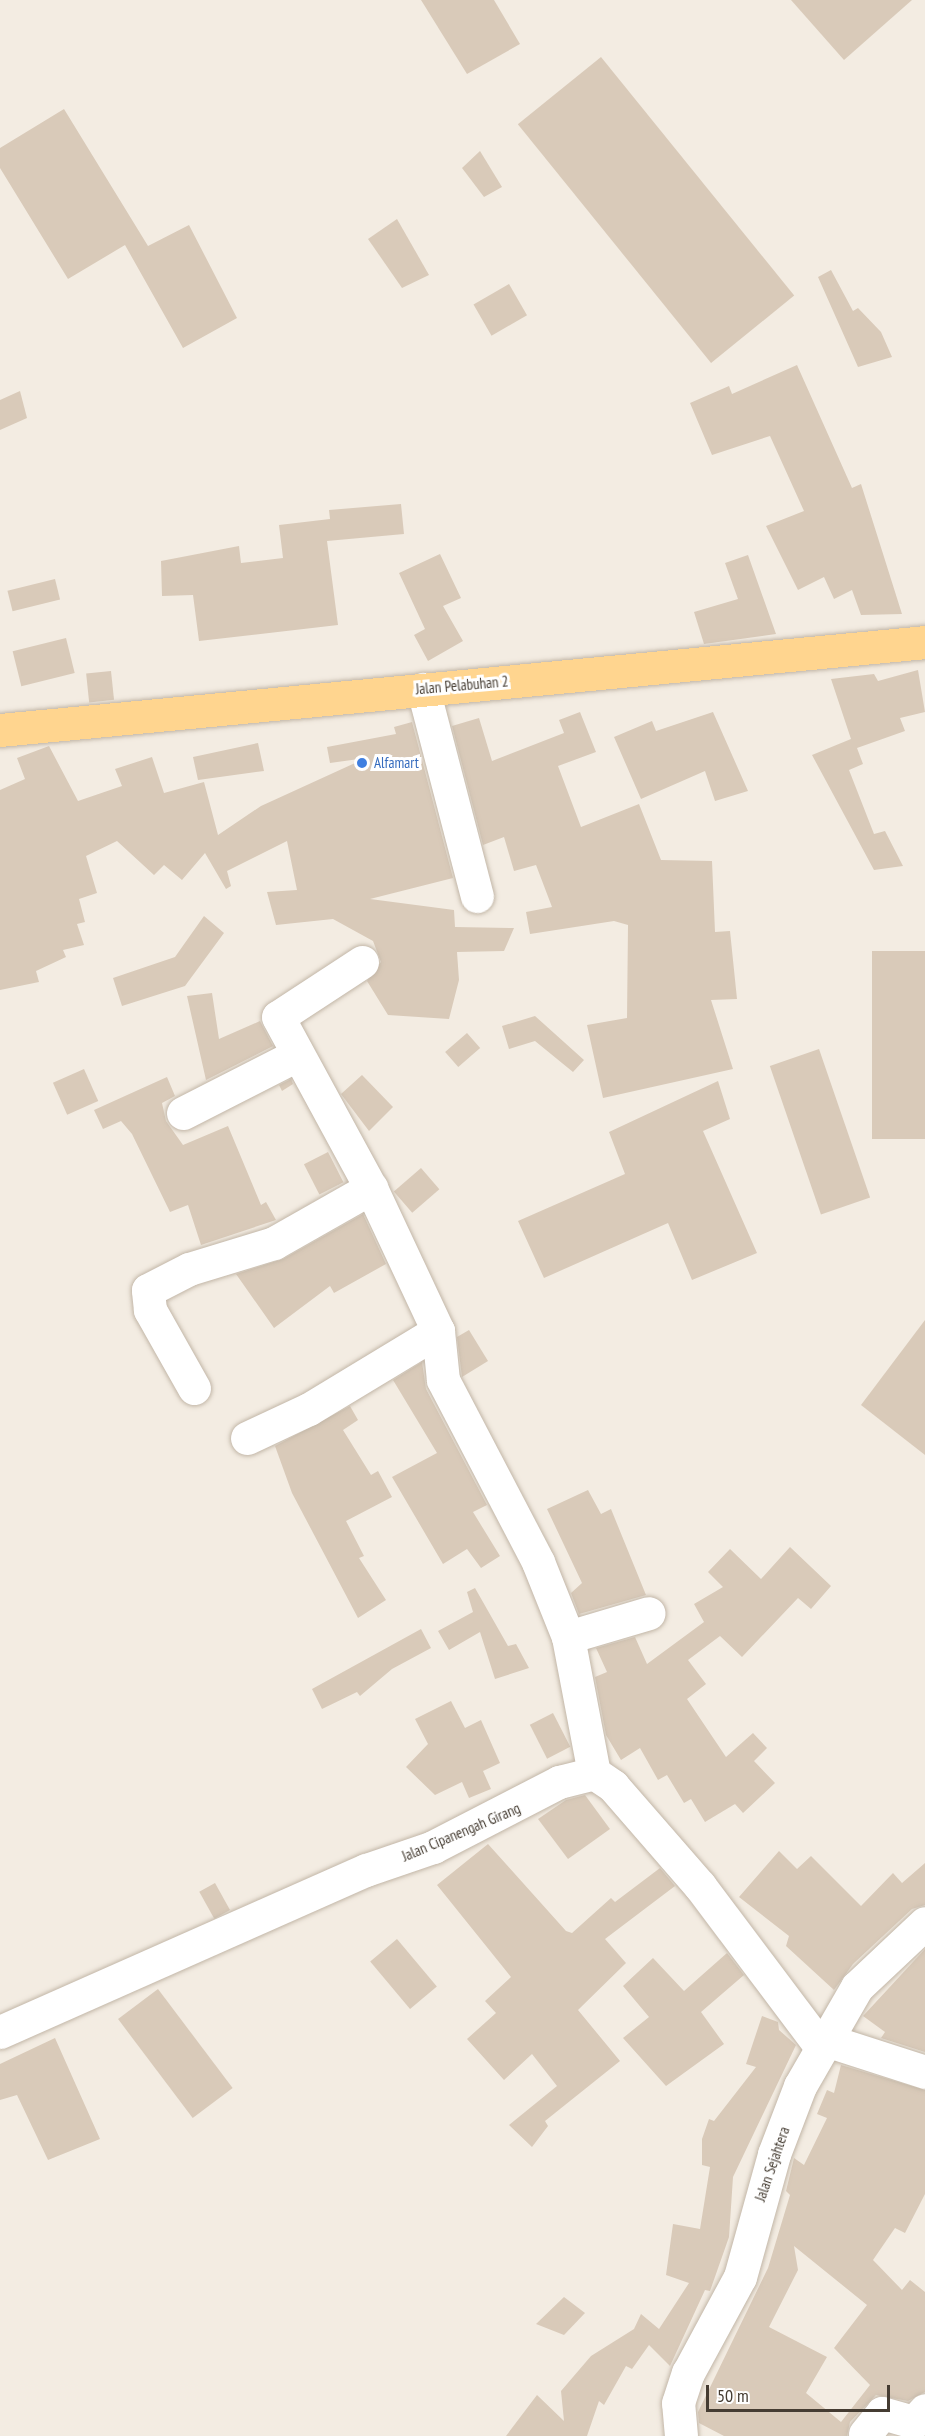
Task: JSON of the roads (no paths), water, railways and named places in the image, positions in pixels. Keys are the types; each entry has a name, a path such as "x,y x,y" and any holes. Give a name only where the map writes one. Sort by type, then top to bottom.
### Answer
{"main road":[{"name":"Jalan Pelabuhan 2","path":"0,730 925,642"}],"street":[{"path":"423,689 477,896"},
{"path":"362,962 278,1017 295,1056 371,1188 438,1331 443,1380 538,1562 568,1637 594,1773 613,1786 700,1886 823,2043 925,2072"},
{"path":"183,1113 295,1056"},
{"path":"194,1388 150,1310 148,1290 189,1269 274,1243 371,1188"},
{"path":"247,1438 309,1409 438,1331"},
{"path":"568,1637 649,1613"},
{"name":"Jalan Cipanengah Girang","path":"0,2032 366,1870 433,1847 559,1782 594,1773"},
{"name":"Jalan Sejahtera","path":"681,2436 678,2403 688,2373 740,2277 774,2154 823,2043 857,1987 925,1923"},
{"path":"862,2432 882,2413 914,2422 925,2410"}],"place":[{"name":"Alfamart","path":"362,763"}]}
